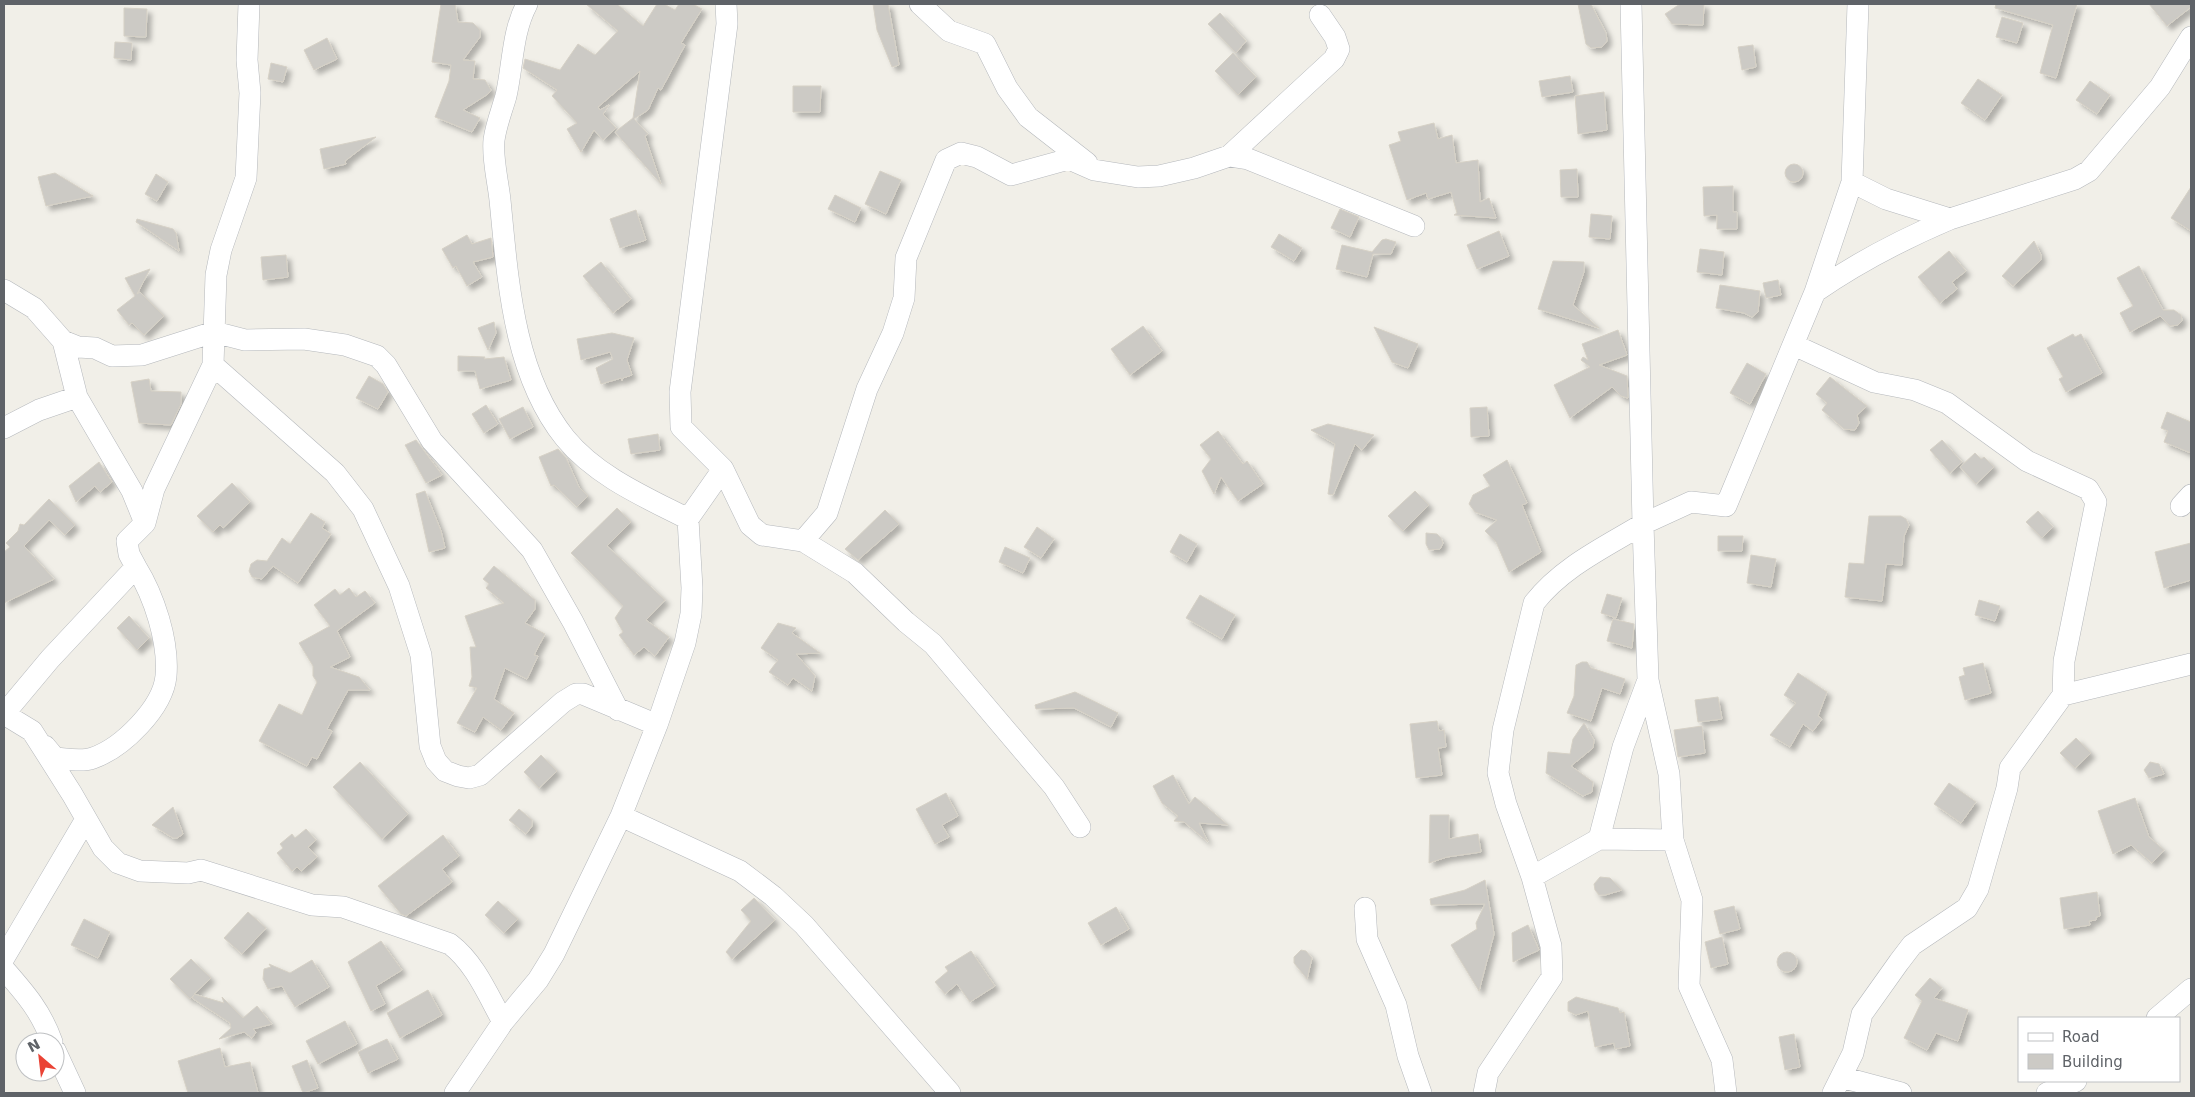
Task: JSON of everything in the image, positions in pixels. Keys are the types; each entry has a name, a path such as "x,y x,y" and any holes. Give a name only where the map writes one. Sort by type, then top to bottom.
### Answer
{"street":[{"path":"136,567 50,659 4,714 32,731 55,758 76,760 93,758 132,734 152,710 166,678 166,657 153,597 129,554 127,541 144,523 154,489 213,365 216,274 221,250 246,178 250,93 247,60 249,4"},
{"path":"526,4 512,53 506,94 494,141 505,252 515,315 527,365 537,396 555,424 578,451 617,483 688,519"},
{"path":"726,4 727,24 680,392 680,427 723,469 750,525 762,535 803,541 855,573 906,622 933,644 1054,787 1080,827"},
{"path":"920,4 949,31 985,44 1007,88 1028,117 1094,170"},
{"path":"1631,4 1648,680 1669,774 1674,840 1692,900 1689,986 1722,1060 1726,1093"},
{"path":"1484,1093 1488,1073 1552,977 1551,946 1532,876 1506,804 1498,773 1503,730 1534,603 1547,586 1565,571 1643,524 1692,502 1726,506 1815,292 1852,182 1858,4"},
{"path":"803,541 827,513 868,389 893,333 904,298 906,258 946,160 961,153 977,157 1011,175 1069,159 1094,170 1138,177 1159,176 1194,168 1229,156 1334,59 1339,49 1320,15"},
{"path":"1815,292 1849,268 1911,236 1950,219 2075,179 2089,170 2160,87 2191,37"},
{"path":"1229,156 1248,159 1414,226"},
{"path":"1852,182 1886,199 1950,219"},
{"path":"4,290 34,308 63,341 78,347 95,348 112,356 135,355 214,332 245,340 304,339 345,346 377,356 386,365 432,441 532,550 573,622 618,710"},
{"path":"63,341 77,396 132,491 144,523"},
{"path":"1794,345 1874,382 1915,390 1947,403 2027,461 2088,489 2096,502 2095,518 2064,661 2063,695 2010,768 2007,788 1973,901 1967,908 1912,945 1899,962 1862,1014 1853,1053 1837,1085 1901,1093"},
{"path":"213,365 335,473 363,509 399,586 421,655 430,746 436,761 445,771 469,778 480,775 563,702 576,694 583,694 657,725"},
{"path":"4,428 39,410 77,396"},
{"path":"455,1093 504,1022 538,980 554,954 621,816 657,725 685,643 691,614 688,519 723,469"},
{"path":"2063,695 2191,664"},
{"path":"1599,839 1623,747 1648,680"},
{"path":"32,731 103,848 118,863 140,871 188,873 201,870 312,905 343,907 450,944 460,952 472,967 504,1022"},
{"path":"621,816 740,871 773,896 804,925 950,1093"},
{"path":"4,958 86,818"},
{"path":"1532,876 1599,839 1674,840"},
{"path":"1365,908 1367,939 1396,1005 1408,1056 1421,1093"},
{"path":"4,968 32,1000 43,1018 48,1032"},
{"path":"2158,1017 2191,989"},
{"path":"65,1072 75,1093"},
{"path":"2047,1093 2074,1082"}],"building":[{"path":"441,4 455,4 458,22 473,23 480,30 480,37 463,60 475,61 473,79 485,80 491,90 488,94 463,110 480,118 472,132 435,117 449,81 451,65 432,62"},
{"path":"586,4 617,4 643,26 657,4 664,4 675,10 679,4 693,4 702,9 681,43 685,45 661,90 658,88 648,110 634,119 648,134 645,136 661,184 615,132 633,118 640,71 598,107 600,110 609,105 603,114 616,128 603,140 594,130 581,152 567,129 577,123 552,96 557,90 523,68 525,59 560,70 578,44 595,55 618,31"},
{"path":"873,4 888,4 899,65 892,67 877,30"},
{"path":"1578,4 1591,4 1606,33 1607,41 1602,47 1591,48 1586,44"},
{"path":"1680,4 1704,4 1703,25 1672,24 1665,14"},
{"path":"1996,4 2077,4 2056,78 2040,73 2053,25 1995,8"},
{"path":"2149,4 2191,4 2191,7 2167,26"},
{"path":"124,8 147,9 146,37 124,36"},
{"path":"1220,13 1246,41 1236,53 1208,24"},
{"path":"2002,17 2023,23 2017,43 1996,37"},
{"path":"327,38 337,59 314,70 304,50"},
{"path":"115,42 132,43 131,60 114,58"},
{"path":"1753,45 1756,67 1742,70 1738,47"},
{"path":"1233,53 1256,77 1238,95 1215,71"},
{"path":"271,63 287,67 283,82 268,79"},
{"path":"1570,76 1573,92 1542,97 1539,81"},
{"path":"1978,79 2002,95 1985,120 1961,103"},
{"path":"2090,81 2110,95 2097,114 2076,100"},
{"path":"793,86 821,86 820,112 793,112"},
{"path":"1604,92 1607,130 1578,134 1575,96"},
{"path":"1434,123 1438,139 1452,135 1456,163 1478,160 1480,202 1489,198 1496,218 1454,215 1457,213 1451,192 1428,199 1426,193 1407,200 1389,145 1401,141 1398,132"},
{"path":"376,137 345,161 346,164 324,169 320,149"},
{"path":"1794,164 1800,167 1803,173 1800,179 1794,182 1788,179 1785,173 1788,167"},
{"path":"1577,169 1578,197 1561,197 1560,170"},
{"path":"880,171 901,180 886,214 865,204"},
{"path":"55,173 93,196 46,206 38,177"},
{"path":"156,174 168,182 157,201 145,194"},
{"path":"1733,186 1733,212 1737,212 1737,229 1717,229 1717,215 1704,216 1703,187"},
{"path":"2191,187 2191,231 2171,218"},
{"path":"835,195 861,208 855,222 828,209"},
{"path":"1340,209 1359,217 1350,237 1331,228"},
{"path":"636,210 646,240 620,248 610,219"},
{"path":"1591,214 1612,216 1610,239 1589,237"},
{"path":"137,219 173,229 176,233 179,251 136,222"},
{"path":"1499,231 1509,256 1477,269 1467,245"},
{"path":"1279,234 1302,248 1294,261 1271,247"},
{"path":"467,235 472,244 491,238 493,257 473,262 482,277 467,286 456,266 453,268 442,249"},
{"path":"1386,239 1396,242 1391,254 1373,254 1367,277 1336,269 1342,245 1372,252 1382,240"},
{"path":"2034,241 2041,255 2041,260 2013,286 2002,276"},
{"path":"1700,249 1724,252 1722,275 1697,272"},
{"path":"1949,251 1966,271 1952,282 1957,289 1940,303 1918,277"},
{"path":"286,255 288,277 263,280 261,257"},
{"path":"1553,261 1584,262 1584,272 1573,305 1599,328 1538,309"},
{"path":"601,262 631,299 613,313 583,276"},
{"path":"2139,266 2163,310 2174,310 2181,315 2182,321 2178,325 2170,326 2160,316 2130,332 2120,313 2133,306 2117,278"},
{"path":"150,269 137,294 140,292 164,316 144,335 132,323 129,325 117,310 135,296 125,278"},
{"path":"1778,280 1781,295 1766,298 1763,283"},
{"path":"1720,285 1760,291 1758,312 1752,317 1744,313 1716,308"},
{"path":"494,322 496,333 488,350 478,328"},
{"path":"1143,326 1162,351 1130,375 1111,349"},
{"path":"1374,327 1418,344 1408,368 1392,362"},
{"path":"1618,330 1627,355 1599,365 1627,376 1628,398 1621,396 1612,387 1570,418 1554,385 1590,367 1581,360 1583,357 1588,360 1582,344"},
{"path":"612,333 634,338 627,360 632,375 623,378 622,381 621,378 601,384 596,368 613,359 610,352 581,360 577,339"},
{"path":"2073,334 2075,337 2081,334 2102,373 2066,392 2059,379 2063,377 2047,348"},
{"path":"458,356 485,357 484,359 504,357 511,380 480,389 475,371 458,371"},
{"path":"1747,363 1766,374 1750,404 1730,393"},
{"path":"369,376 383,384 388,392 378,409 356,398"},
{"path":"1830,377 1867,406 1857,415 1859,423 1855,430 1844,429 1822,410 1827,403 1816,394"},
{"path":"149,379 151,391 181,392 181,404 171,425 139,423 131,382"},
{"path":"486,405 498,424 484,433 472,414"},
{"path":"523,407 533,427 510,439 499,419"},
{"path":"1487,407 1489,436 1471,437 1470,408"},
{"path":"2167,412 2191,422 2191,453 2164,442 2168,431 2161,428"},
{"path":"1328,424 1374,435 1362,450 1355,444 1333,495 1328,494 1335,444 1311,430"},
{"path":"1218,431 1243,464 1247,461 1263,484 1238,501 1221,477 1214,494 1202,471 1211,459 1200,445"},
{"path":"658,434 660,450 631,454 628,439"},
{"path":"416,440 442,475 426,483 405,445"},
{"path":"1942,440 1962,462 1950,473 1930,450"},
{"path":"558,449 566,458 579,487 588,496 577,507 554,485 551,486 539,457"},
{"path":"1975,453 1981,459 1984,457 1994,467 1976,484 1960,467"},
{"path":"1507,460 1527,503 1522,505 1541,552 1509,572 1496,542 1485,531 1497,520 1475,512 1469,504 1473,495 1490,486 1483,475"},
{"path":"99,462 112,482 100,492 95,486 76,502 69,486"},
{"path":"232,483 250,502 223,528 220,525 213,532 197,516"},
{"path":"425,491 441,531 445,548 429,552 416,494"},
{"path":"1415,491 1429,505 1403,531 1388,516"},
{"path":"49,499 75,525 65,535 49,520 24,546 54,579 4,603 4,552 10,547 6,543 18,531 20,524 24,525"},
{"path":"617,508 631,522 607,546 665,600 646,620 669,637 655,656 644,647 634,655 619,635 623,632 615,618 623,606 571,553"},
{"path":"885,510 899,524 858,560 845,549"},
{"path":"2038,511 2053,527 2042,538 2026,522"},
{"path":"311,513 325,522 322,528 331,534 298,583 273,566 262,579 252,577 249,571 251,564 257,560 267,561 282,538 290,544"},
{"path":"1869,516 1901,516 1906,519 1909,525 1904,536 1902,565 1886,564 1882,601 1845,597 1849,563 1864,564"},
{"path":"1037,527 1054,539 1041,558 1024,547"},
{"path":"1426,533 1437,534 1441,538 1443,543 1440,549 1429,550 1426,544"},
{"path":"1180,534 1197,544 1187,562 1170,552"},
{"path":"1718,536 1743,536 1742,551 1718,551"},
{"path":"2191,543 2191,580 2164,588 2155,552"},
{"path":"1005,547 1030,558 1023,573 999,562"},
{"path":"1751,555 1776,559 1771,587 1747,583"},
{"path":"494,566 535,600 535,609 525,623 545,634 534,655 538,656 527,679 505,668 494,699 514,713 501,730 483,717 475,732 457,723 477,688 469,686 472,677 470,647 476,647 465,616 504,603 486,588 489,584 483,579"},
{"path":"349,588 356,597 365,591 375,603 337,631 350,657 330,667 359,677 370,690 348,690 327,729 332,731 317,759 312,757 307,766 259,741 279,704 302,715 317,682 313,676 313,666 299,643 330,626 314,605 335,589 340,595"},
{"path":"1607,594 1622,598 1616,618 1601,613"},
{"path":"1200,595 1235,615 1222,639 1186,618"},
{"path":"1979,600 2000,606 1995,621 1975,615"},
{"path":"129,616 149,638 137,650 117,628"},
{"path":"1613,619 1634,624 1632,648 1607,641"},
{"path":"778,623 796,628 792,633 820,653 796,654 815,676 812,691 793,678 788,685 769,672 778,660 761,648"},
{"path":"1587,662 1591,668 1625,679 1620,694 1602,688 1591,721 1567,713 1574,696 1576,665"},
{"path":"1983,663 1991,693 1965,700 1959,677 1965,675 1963,668"},
{"path":"1798,673 1827,692 1818,716 1822,719 1813,731 1803,724 1790,747 1770,735 1796,703 1784,695"},
{"path":"1075,692 1118,713 1111,727 1074,708 1036,709 1035,705"},
{"path":"1718,697 1722,719 1698,722 1695,700"},
{"path":"1437,721 1439,731 1444,730 1446,747 1438,748 1442,775 1416,778 1410,724"},
{"path":"1584,723 1594,740 1593,748 1571,766 1593,782 1592,792 1583,796 1546,773 1548,752 1570,754 1573,739"},
{"path":"1702,726 1705,753 1678,757 1674,730"},
{"path":"2076,738 2091,753 2075,768 2060,753"},
{"path":"541,755 557,771 539,788 524,772"},
{"path":"360,762 408,814 382,839 333,787"},
{"path":"2150,762 2159,764 2164,774 2149,778 2144,770"},
{"path":"1173,775 1189,804 1195,797 1228,825 1199,823 1208,842 1184,822 1174,821 1178,816 1162,803 1153,786"},
{"path":"1949,783 1976,802 1961,823 1934,804"},
{"path":"946,793 958,816 942,825 949,837 935,844 916,809"},
{"path":"2135,798 2149,837 2164,850 2152,863 2131,845 2113,854 2098,811"},
{"path":"173,807 183,834 177,838 173,838 152,825"},
{"path":"519,809 532,820 532,826 526,834 509,820"},
{"path":"1430,815 1449,815 1449,839 1478,834 1481,852 1447,857 1429,863"},
{"path":"306,829 316,840 308,847 317,857 301,871 297,867 292,871 277,853 283,848 280,844 292,834 295,838"},
{"path":"443,835 459,856 442,869 452,882 406,916 401,914 378,886"},
{"path":"1600,877 1610,878 1622,890 1599,895 1595,890 1594,884"},
{"path":"1485,880 1494,934 1479,991 1451,945 1477,929 1476,923 1485,904 1431,905 1430,899 1465,890"},
{"path":"2097,892 2100,916 2096,917 2096,920 2089,921 2090,925 2064,929 2060,898"},
{"path":"754,898 775,920 732,959 726,952 751,921 741,910"},
{"path":"498,901 518,919 504,933 485,915"},
{"path":"1734,906 1740,929 1720,934 1714,911"},
{"path":"1116,907 1129,929 1101,945 1088,923"},
{"path":"248,912 266,928 242,954 224,938"},
{"path":"84,919 110,932 98,958 71,945"},
{"path":"1528,925 1539,950 1513,962 1512,933"},
{"path":"1722,937 1728,964 1711,968 1705,942"},
{"path":"381,941 402,970 376,986 385,1004 371,1011 348,962"},
{"path":"1301,950 1306,951 1312,958 1307,979 1294,963 1294,957"},
{"path":"971,951 995,986 970,1002 957,984 945,994 935,982 948,971 945,967"},
{"path":"1783,952 1791,952 1797,958 1797,966 1791,972 1783,972 1777,966 1777,958"},
{"path":"191,959 211,978 194,994 224,1003 222,997 243,1018 257,1006 272,1024 253,1029 256,1032 252,1038 244,1032 219,1039 231,1028 230,1023 192,998 194,995 190,999 170,979"},
{"path":"312,960 329,987 295,1007 282,986 268,989 263,979 264,969 271,967 269,964 290,973"},
{"path":"1930,978 1942,988 1934,998 1968,1010 1958,1041 1936,1033 1927,1050 1904,1038 1922,1001 1915,995"},
{"path":"428,990 442,1015 400,1038 387,1013"},
{"path":"1576,997 1618,1008 1620,1013 1624,1012 1630,1046 1615,1049 1614,1043 1595,1047 1588,1011 1576,1015 1568,1011 1568,1002"},
{"path":"345,1021 357,1044 318,1064 306,1041"},
{"path":"1794,1034 1800,1067 1785,1070 1779,1037"},
{"path":"387,1039 398,1059 368,1073 358,1052"},
{"path":"220,1048 225,1067 250,1062 258,1093 188,1093 178,1061"},
{"path":"307,1060 318,1088 303,1093 292,1066"}]}
